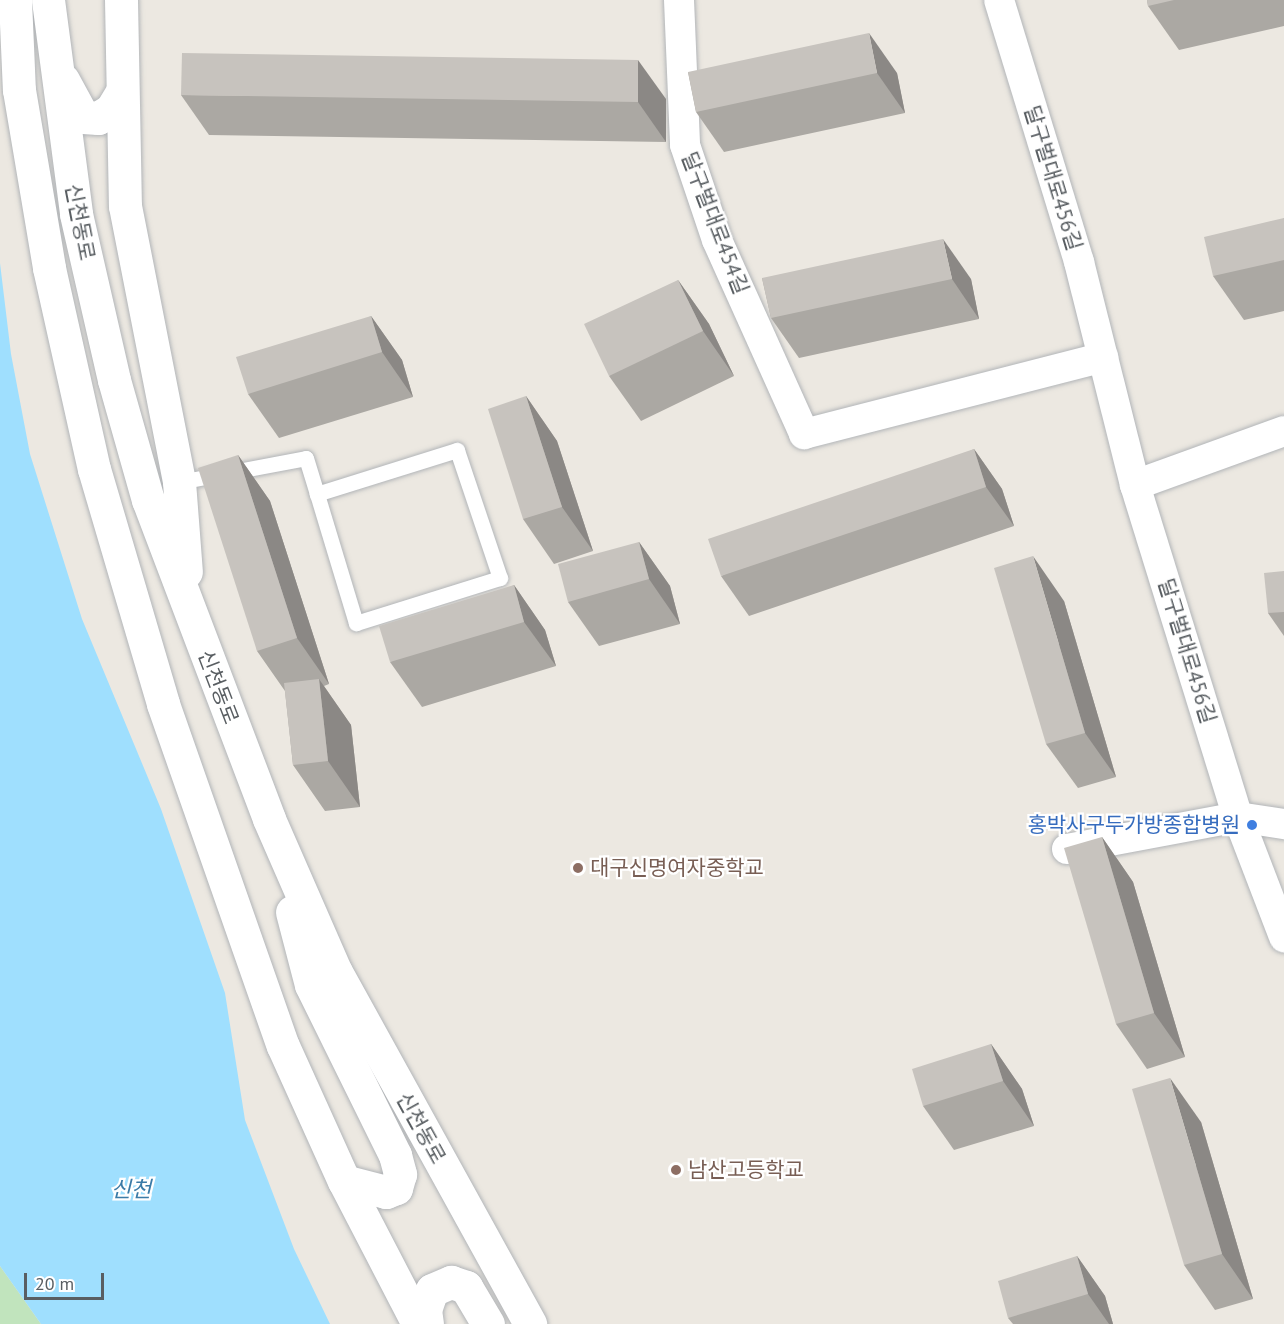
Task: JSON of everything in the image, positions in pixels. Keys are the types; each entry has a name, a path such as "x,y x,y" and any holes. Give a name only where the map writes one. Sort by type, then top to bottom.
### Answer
{"main road":[{"name":"신천동로","path":"15,0 19,90 37,205 94,469 164,704 283,1046 344,1181 418,1324"},
{"name":"신천동로","path":"48,0 76,214 114,380 148,500 269,819 336,972 530,1324"},
{"path":"121,0 124,206 179,482 189,610"},
{"path":"54,57 70,99 83,117 98,118 111,111 122,92"},
{"path":"269,819 311,985 395,1155 400,1174 396,1188 386,1192 344,1181"},
{"path":"428,1324 425,1310 432,1290 451,1282 466,1287 488,1324"}],"street":[{"name":"달구벌대로454길","path":"679,0 685,145 717,240 804,434 1103,357"},
{"name":"달구벌대로456길","path":"999,0 1078,262 1135,485 1238,817 1284,937"},
{"path":"1135,485 1284,431"},
{"path":"1067,849 1238,817 1284,824"}],"lane":[{"path":"179,482 306,458 356,623 500,578 457,450 317,494"}],"green space":[{"path":"0,1266 41,1324 0,1324"}],"water":[{"name":"신천","path":"0,263 11,354 30,454 82,619 161,809 225,993 245,1120 294,1249 330,1324 41,1324 0,1266"}],"building":[{"path":"1147,0 1174,0 1148,6"},
{"path":"869,33 877,73 696,112 688,72"},
{"path":"182,53 638,60 638,102 181,95"},
{"path":"1284,218 1284,260 1213,276 1204,237"},
{"path":"943,239 952,279 771,318 762,278"},
{"path":"678,280 703,331 609,376 584,324"},
{"path":"371,316 382,352 248,394 236,357"},
{"path":"526,396 562,507 523,519 488,409"},
{"path":"974,449 986,487 721,576 708,539"},
{"path":"238,455 297,638 257,651 198,468"},
{"path":"639,542 649,579 568,602 558,564"},
{"path":"1033,556 1085,733 1046,744 994,568"},
{"path":"1284,571 1284,612 1268,613 1264,573"},
{"path":"514,585 524,622 390,662 379,626"},
{"path":"319,679 328,761 293,765 284,683"},
{"path":"1102,837 1154,1013 1116,1024 1064,848"},
{"path":"991,1044 1003,1081 923,1106 912,1069"},
{"path":"1170,1078 1222,1254 1184,1265 1132,1089"},
{"path":"1077,1256 1088,1294 1008,1318 998,1281"}],"place":[{"name":"홍박사구두가방종합병원","path":"1252,825"},
{"name":"대구신명여자중학교","path":"578,868"},
{"name":"남산고등학교","path":"676,1170"}]}
